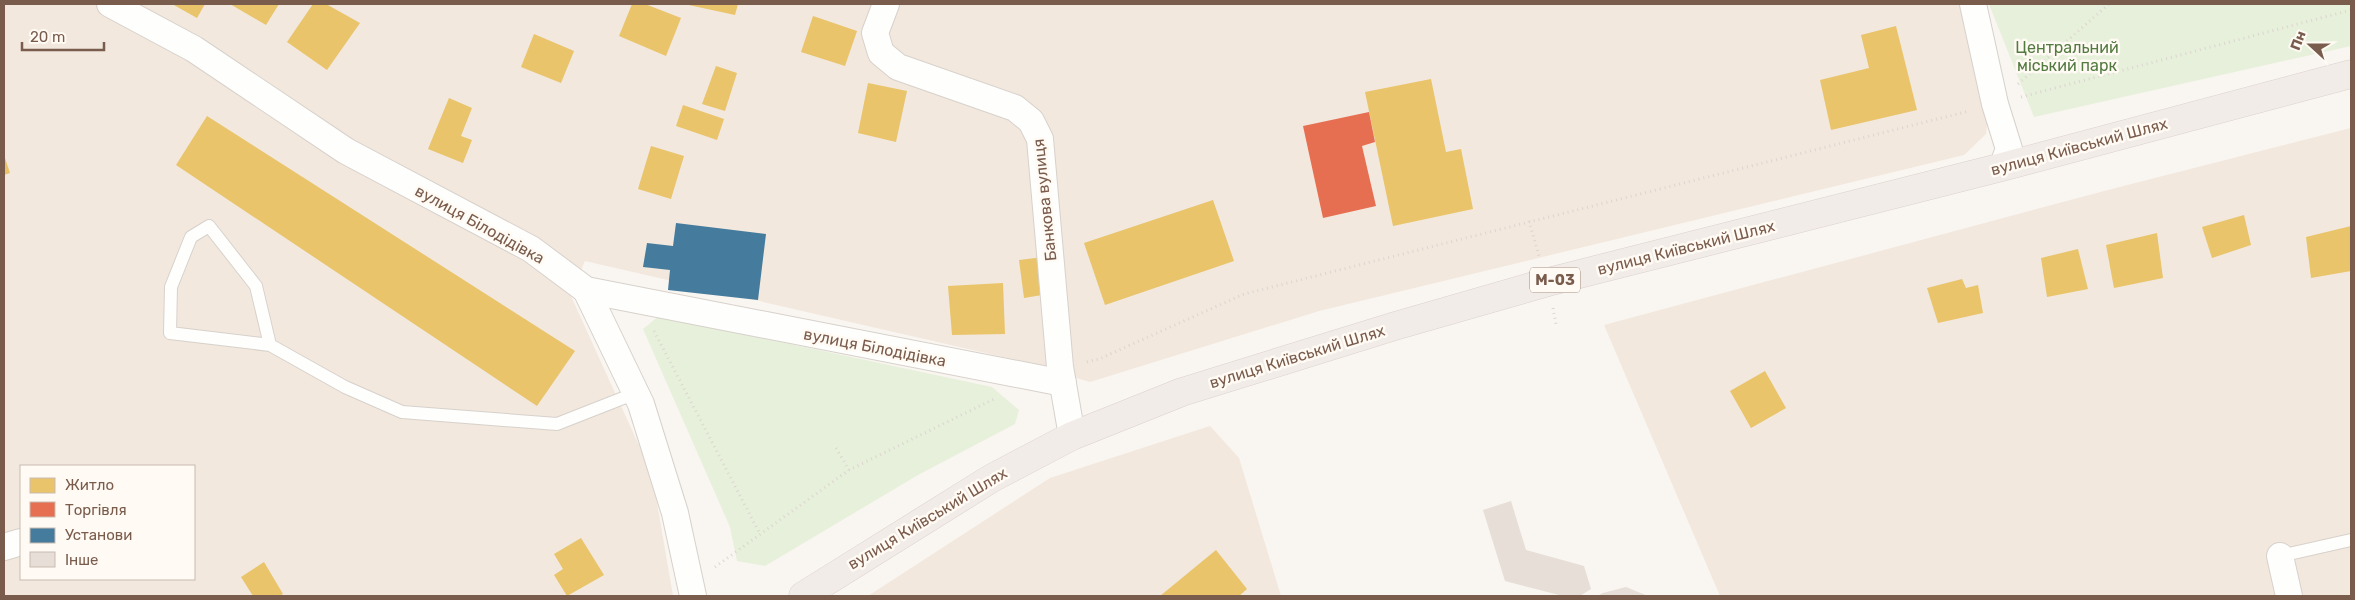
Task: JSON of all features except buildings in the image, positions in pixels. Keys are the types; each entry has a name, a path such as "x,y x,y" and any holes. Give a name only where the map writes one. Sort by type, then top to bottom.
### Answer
{"highway":[{"name":"вулиця Київський Шлях","path":"802,596 992,478 1072,436 1182,392 1395,326 1548,282 2002,167 2351,74"}],"street":[{"name":"вулиця Білодідівка","path":"110,4 194,49 346,151 531,249 586,290 1036,378 1062,375"},
{"name":"Банкова вулиця","path":"886,4 876,33 881,53 898,67 1015,108 1031,121 1040,139 1062,375 1072,436"},
{"path":"1973,4 1995,104 2009,149 2002,167"},
{"path":"586,290 641,404 675,513 692,591"},
{"path":"4,548 20,542"},
{"path":"2280,556 2289,596"}],"lane":[{"path":"270,345 256,286 209,226 191,237 171,287 170,332 270,345 345,387 402,412 557,424 636,393"},
{"path":"2280,556 2351,540"}],"path":[{"path":"1995,104 2109,4"},
{"path":"1062,375 1244,294 1995,104 2351,10"},
{"path":"653,331 760,534"},
{"path":"692,591 760,534 849,470 1036,378"},
{"path":"836,448 849,470"}],"shaded area":[{"path":"4,4 1968,4 1990,101 1986,134 1964,155 1319,311 1090,382 1016,360 585,261 570,294 652,474 673,596 4,596"},
{"path":"2351,128 2351,596 1720,596 1604,325 2108,190"},
{"path":"1210,426 1239,458 1281,596 868,596 1050,478"}],"green space":[{"name":"Центральний міський парк","path":"1989,4 2351,4 2351,46 2034,117"},
{"path":"659,316 992,387 1019,410 1015,424 918,475 765,566 737,561 730,527 643,329"}]}
